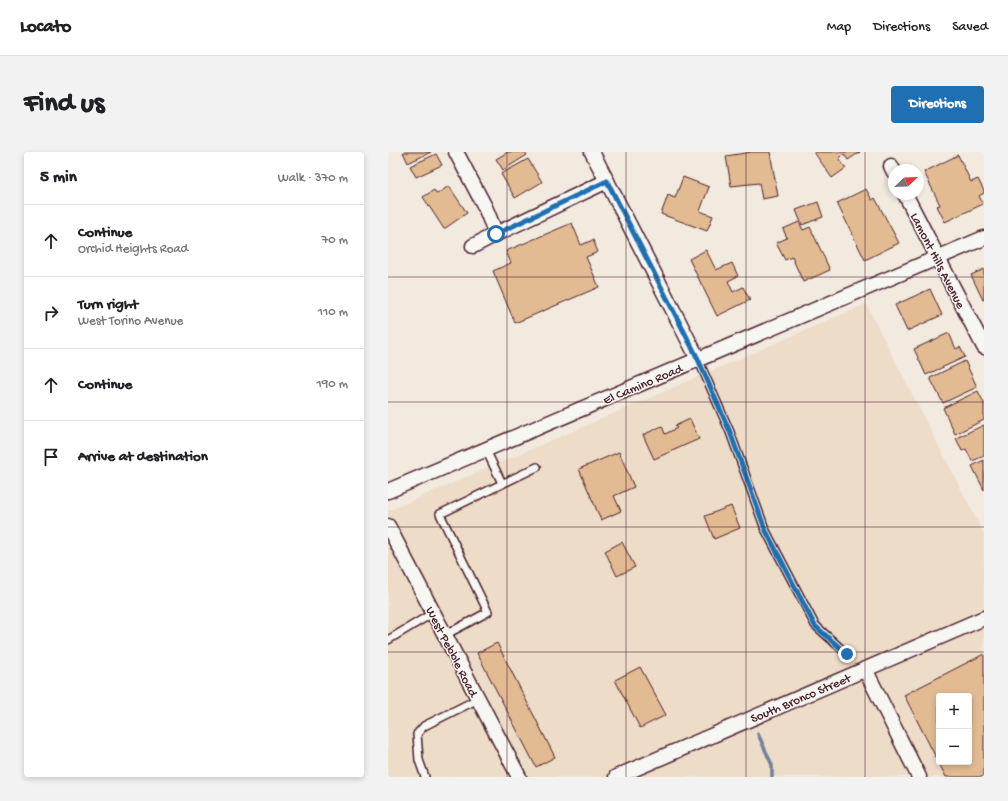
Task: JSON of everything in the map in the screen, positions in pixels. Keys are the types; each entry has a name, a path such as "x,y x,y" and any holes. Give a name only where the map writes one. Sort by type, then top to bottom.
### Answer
{"street":[{"path":"456,152 496,234"},
{"path":"592,152 698,359"},
{"path":"473,246 607,181"},
{"name":"Lamont Hills Avenue","path":"908,200 984,347"},
{"name":"El Camino Road","path":"388,491 984,238"},
{"name":"West Pebble Road","path":"388,526 519,777"},
{"name":"South Bronco Street","path":"616,777 984,618"},
{"path":"865,669 919,777"}],"lane":[{"path":"698,359 730,432 765,529 815,626 847,654"},
{"path":"486,450 502,483"},
{"path":"445,635 488,612 440,514 537,466"},
{"path":"388,640 433,613"},
{"path":"425,777 419,760 417,734 424,726 478,699"}],"shaded area":[{"path":"866,304 984,534 984,777 388,777 388,511"}],"building":[{"path":"403,152 431,152 408,163"},
{"path":"508,152 525,152 527,155 503,170 496,159"},
{"path":"752,152 770,152 778,196 762,199 759,183 731,186 726,156"},
{"path":"814,152 860,152 848,160 844,154 839,159 846,168 832,178"},
{"path":"436,154 442,165 416,177 410,166"},
{"path":"958,155 971,182 978,179 984,191 984,193 979,196 983,204 945,222 937,206 940,205 924,172"},
{"path":"528,159 542,182 515,198 501,174"},
{"path":"683,177 709,187 700,211 713,216 707,231 661,214 668,195 675,198"},
{"path":"449,186 467,213 444,229 423,197 434,190 437,194"},
{"path":"866,189 872,200 875,198 899,243 865,260 837,203"},
{"path":"818,202 823,217 802,225 796,210"},
{"path":"799,222 803,230 810,227 830,270 803,282 792,257 785,260 776,243 787,238 783,229"},
{"path":"572,223 581,245 593,240 598,252 586,257 599,287 515,323 493,271 511,263 506,251"},
{"path":"706,250 716,270 732,263 738,276 728,281 733,292 743,287 750,300 717,316 689,259"},
{"path":"984,269 984,300 983,300 971,275"},
{"path":"930,289 942,315 907,331 895,305"},
{"path":"949,333 956,349 960,347 965,357 926,375 914,349"},
{"path":"965,361 977,387 943,403 930,378"},
{"path":"978,391 984,403 984,420 955,434 943,408"},
{"path":"690,419 699,439 654,459 643,435 662,426 665,434 677,428 675,426"},
{"path":"984,425 984,456 972,461 966,449 962,451 956,438"},
{"path":"619,452 634,487 614,496 621,511 601,520 579,469"},
{"path":"984,460 984,490 972,466"},
{"path":"731,506 740,528 714,539 705,516"},
{"path":"622,542 635,567 617,576 605,551"},
{"path":"497,643 555,757 536,767 477,653"},
{"path":"984,654 984,777 946,777 940,765 972,765 972,693 936,693 936,757 904,695"},
{"path":"640,667 666,715 640,728 615,680"}],"waterway":[{"path":"758,734 772,765 772,777"}],"route":[{"path":"496,234 607,181 698,359 730,432 765,529 815,626 847,654"}]}
